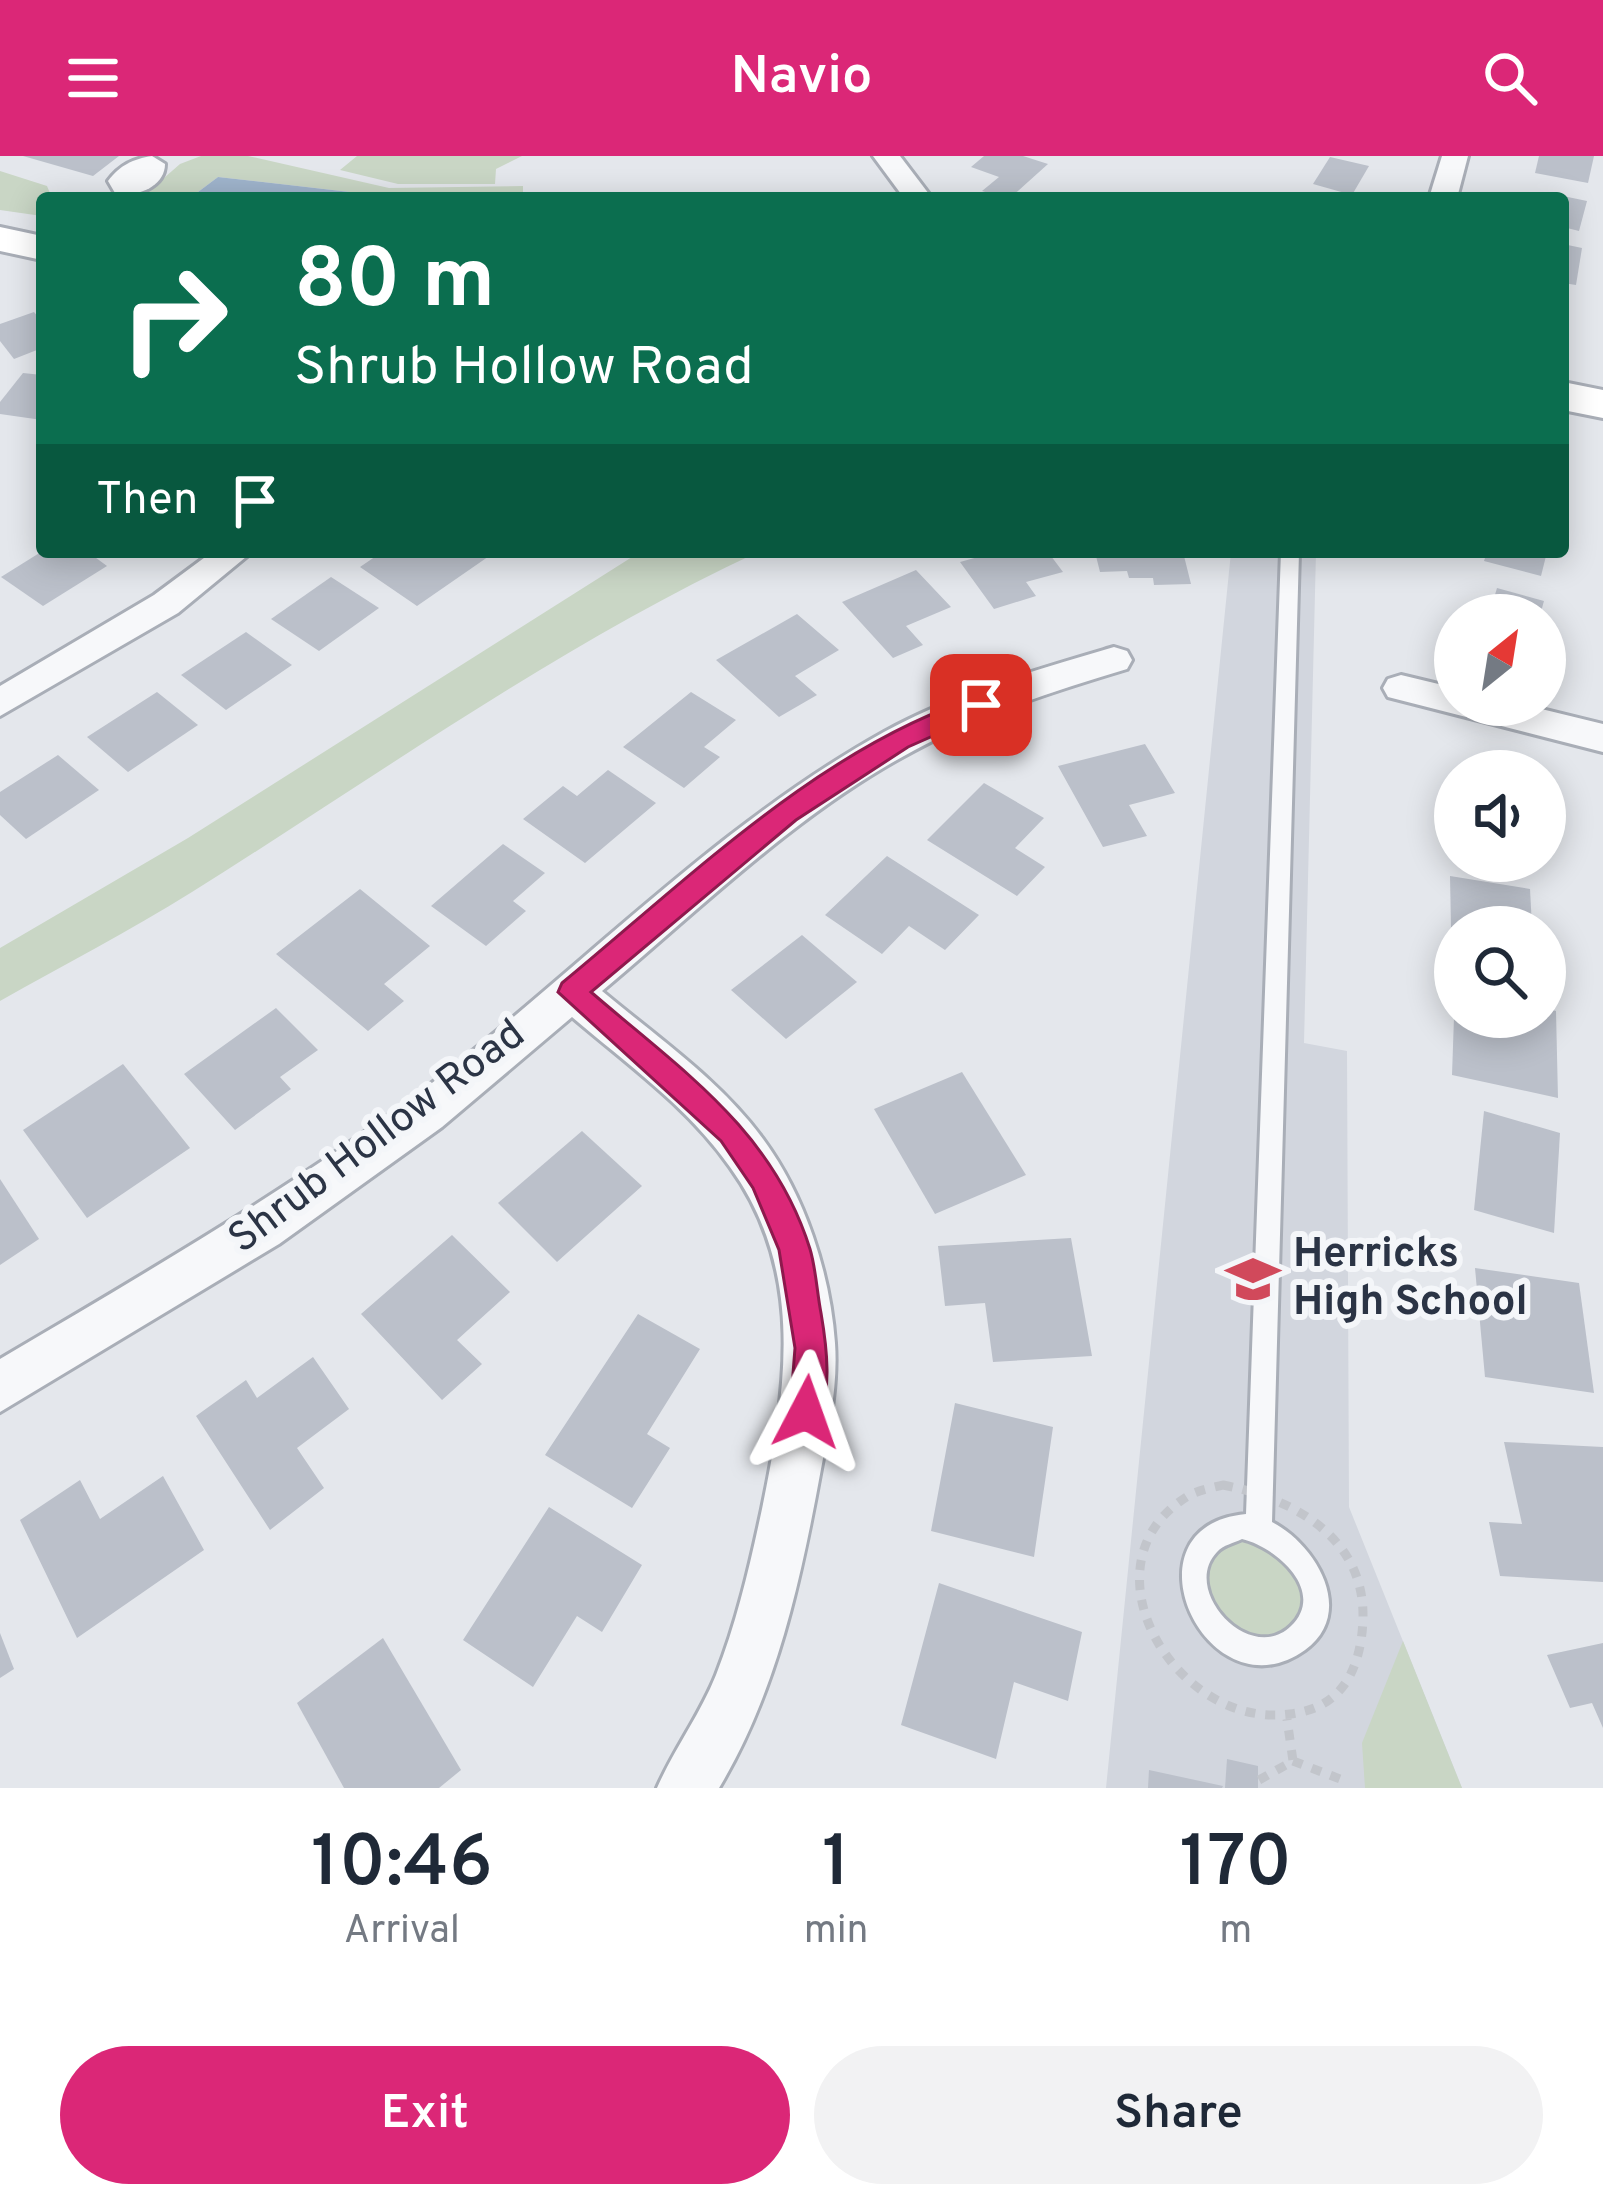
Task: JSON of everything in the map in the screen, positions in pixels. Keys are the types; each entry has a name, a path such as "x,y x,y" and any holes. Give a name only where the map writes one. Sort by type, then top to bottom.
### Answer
{"main road":[{"path":"0,239 36,247"},
{"path":"1569,397 1603,404"}],"street":[{"path":"886,156 914,192"},
{"path":"1445,192 1455,156"},
{"path":"118,192 155,170 156,160"},
{"path":"0,703 166,604 227,558"},
{"name":"Shrub Hollow Road","path":"0,1387 262,1229 426,1113 787,813 899,741 1022,687 1114,660"},
{"path":"1401,688 1434,696"},
{"path":"1555,726 1603,738"},
{"path":"572,992 732,1132 764,1179 795,1250 811,1348 806,1412 768,1609 720,1737 686,1788"}],"lane":[{"path":"1259,1527 1290,558"},
{"path":"1259,1527 1293,1547 1305,1564 1315,1602 1302,1635 1272,1652 1253,1652 1218,1634 1196,1600 1193,1580 1202,1547 1212,1536 1227,1528 1259,1527"}],"path":[{"path":"1223,1486 1260,1489 1293,1502 1322,1524 1352,1570 1364,1617 1361,1649 1350,1677 1318,1708 1287,1719 1257,1719 1226,1711 1193,1691 1160,1653 1144,1617 1140,1581 1146,1546 1162,1518 1189,1496 1223,1486"},
{"path":"1287,1719 1293,1761"},
{"path":"1258,1780 1293,1761"},
{"path":"1293,1761 1340,1780 1343,1788"}],"shaded area":[{"name":"Herricks High School","path":"1230,558 1316,558 1304,1043 1347,1051 1349,1507 1462,1788 1106,1788"}],"green space":[{"path":"201,156 248,156 389,188 523,186 523,192 349,192 218,177 198,192 148,192 180,164"},
{"path":"357,156 522,156 496,169 495,184 398,184 340,170"},
{"path":"0,171 47,186 50,192 36,192 36,215 0,210"},
{"path":"631,558 746,558 540,670 192,892 0,1001 0,948 188,838"},
{"path":"1277,1535 1315,1602 1272,1651 1205,1618 1201,1547 1212,1536"},
{"path":"1403,1641 1462,1788 1365,1788 1362,1743"}],"water":[{"path":"218,177 349,192 198,192"}],"building":[{"path":"23,156 119,156 93,176"},
{"path":"984,156 1023,156 1048,164 1017,192 982,191 999,177 971,167"},
{"path":"1539,156 1594,156 1588,183 1535,173"},
{"path":"1330,157 1369,166 1354,192 1313,184"},
{"path":"1569,197 1587,201 1579,231 1569,228"},
{"path":"1569,245 1582,248 1576,285 1569,284"},
{"path":"34,312 36,350 14,359 0,341 0,324"},
{"path":"23,373 36,374 36,419 0,414 0,402"},
{"path":"36,555 96,558 107,566 43,606 1,577"},
{"path":"373,558 486,558 417,606 360,567"},
{"path":"1052,558 1063,572 1026,582 1036,596 994,609 960,562"},
{"path":"1096,558 1184,558 1191,584 1154,585 1153,578 1129,578 1127,571 1100,572"},
{"path":"1485,558 1546,558 1541,576"},
{"path":"916,570 951,607 906,626 923,645 893,658 842,602"},
{"path":"331,577 379,608 319,651 271,619"},
{"path":"797,614 839,650 795,676 817,695 779,717 716,660"},
{"path":"246,632 292,665 226,710 181,675"},
{"path":"157,692 198,725 128,772 87,737"},
{"path":"691,692 736,720 704,747 720,757 684,788 623,747"},
{"path":"1145,744 1175,793 1129,805 1147,836 1103,847 1058,766"},
{"path":"58,755 99,790 26,839 0,815 0,792"},
{"path":"608,770 656,803 585,863 523,819 563,786 577,796"},
{"path":"984,783 1044,818 1015,848 1045,867 1017,896 927,840"},
{"path":"503,844 545,873 513,901 526,911 486,946 431,906"},
{"path":"887,856 979,915 945,950 909,926 882,954 825,915"},
{"path":"1450,882 1530,889 1531,906 1451,906"},
{"path":"360,889 430,946 384,984 404,1001 368,1031 276,954"},
{"path":"802,935 857,982 786,1039 731,990"},
{"path":"276,1008 318,1050 280,1077 291,1089 235,1130 184,1074"},
{"path":"1453,1038 1557,1038 1558,1098 1452,1075"},
{"path":"123,1064 190,1148 87,1218 23,1130"},
{"path":"962,1072 1026,1175 935,1214 874,1109"},
{"path":"1484,1111 1560,1133 1554,1233 1474,1210"},
{"path":"582,1131 642,1186 557,1262 498,1203"},
{"path":"0,1179 39,1239 0,1265"},
{"path":"452,1235 510,1292 457,1340 482,1364 442,1400 361,1314"},
{"path":"1071,1238 1092,1356 993,1362 985,1303 945,1306 938,1246"},
{"path":"1475,1268 1579,1283 1594,1393 1485,1377"},
{"path":"638,1314 700,1349 647,1434 670,1448 632,1508 545,1455"},
{"path":"313,1357 349,1409 297,1448 324,1488 270,1530 196,1416 246,1380 257,1398"},
{"path":"955,1403 1053,1427 1034,1557 931,1531"},
{"path":"1504,1442 1603,1447 1603,1582 1500,1576 1489,1522 1522,1524"},
{"path":"163,1476 204,1550 77,1638 20,1520 80,1480 100,1519"},
{"path":"549,1507 642,1565 602,1632 577,1616 533,1687 463,1640"},
{"path":"939,1583 1082,1632 1068,1701 1014,1682 996,1759 901,1725"},
{"path":"0,1633 14,1669 0,1678"},
{"path":"383,1638 461,1770 439,1788 344,1788 297,1703"},
{"path":"1603,1643 1603,1728 1592,1703 1570,1708 1547,1655"},
{"path":"1227,1759 1258,1766 1258,1788 1225,1788"},
{"path":"1149,1770 1223,1786 1148,1788"}],"place":[{"name":"Herricks High School","path":"1253,1279"}],"route":[{"path":"806,1412 811,1348 795,1250 764,1179 732,1132 572,992 787,813 899,741 981,705"}]}
